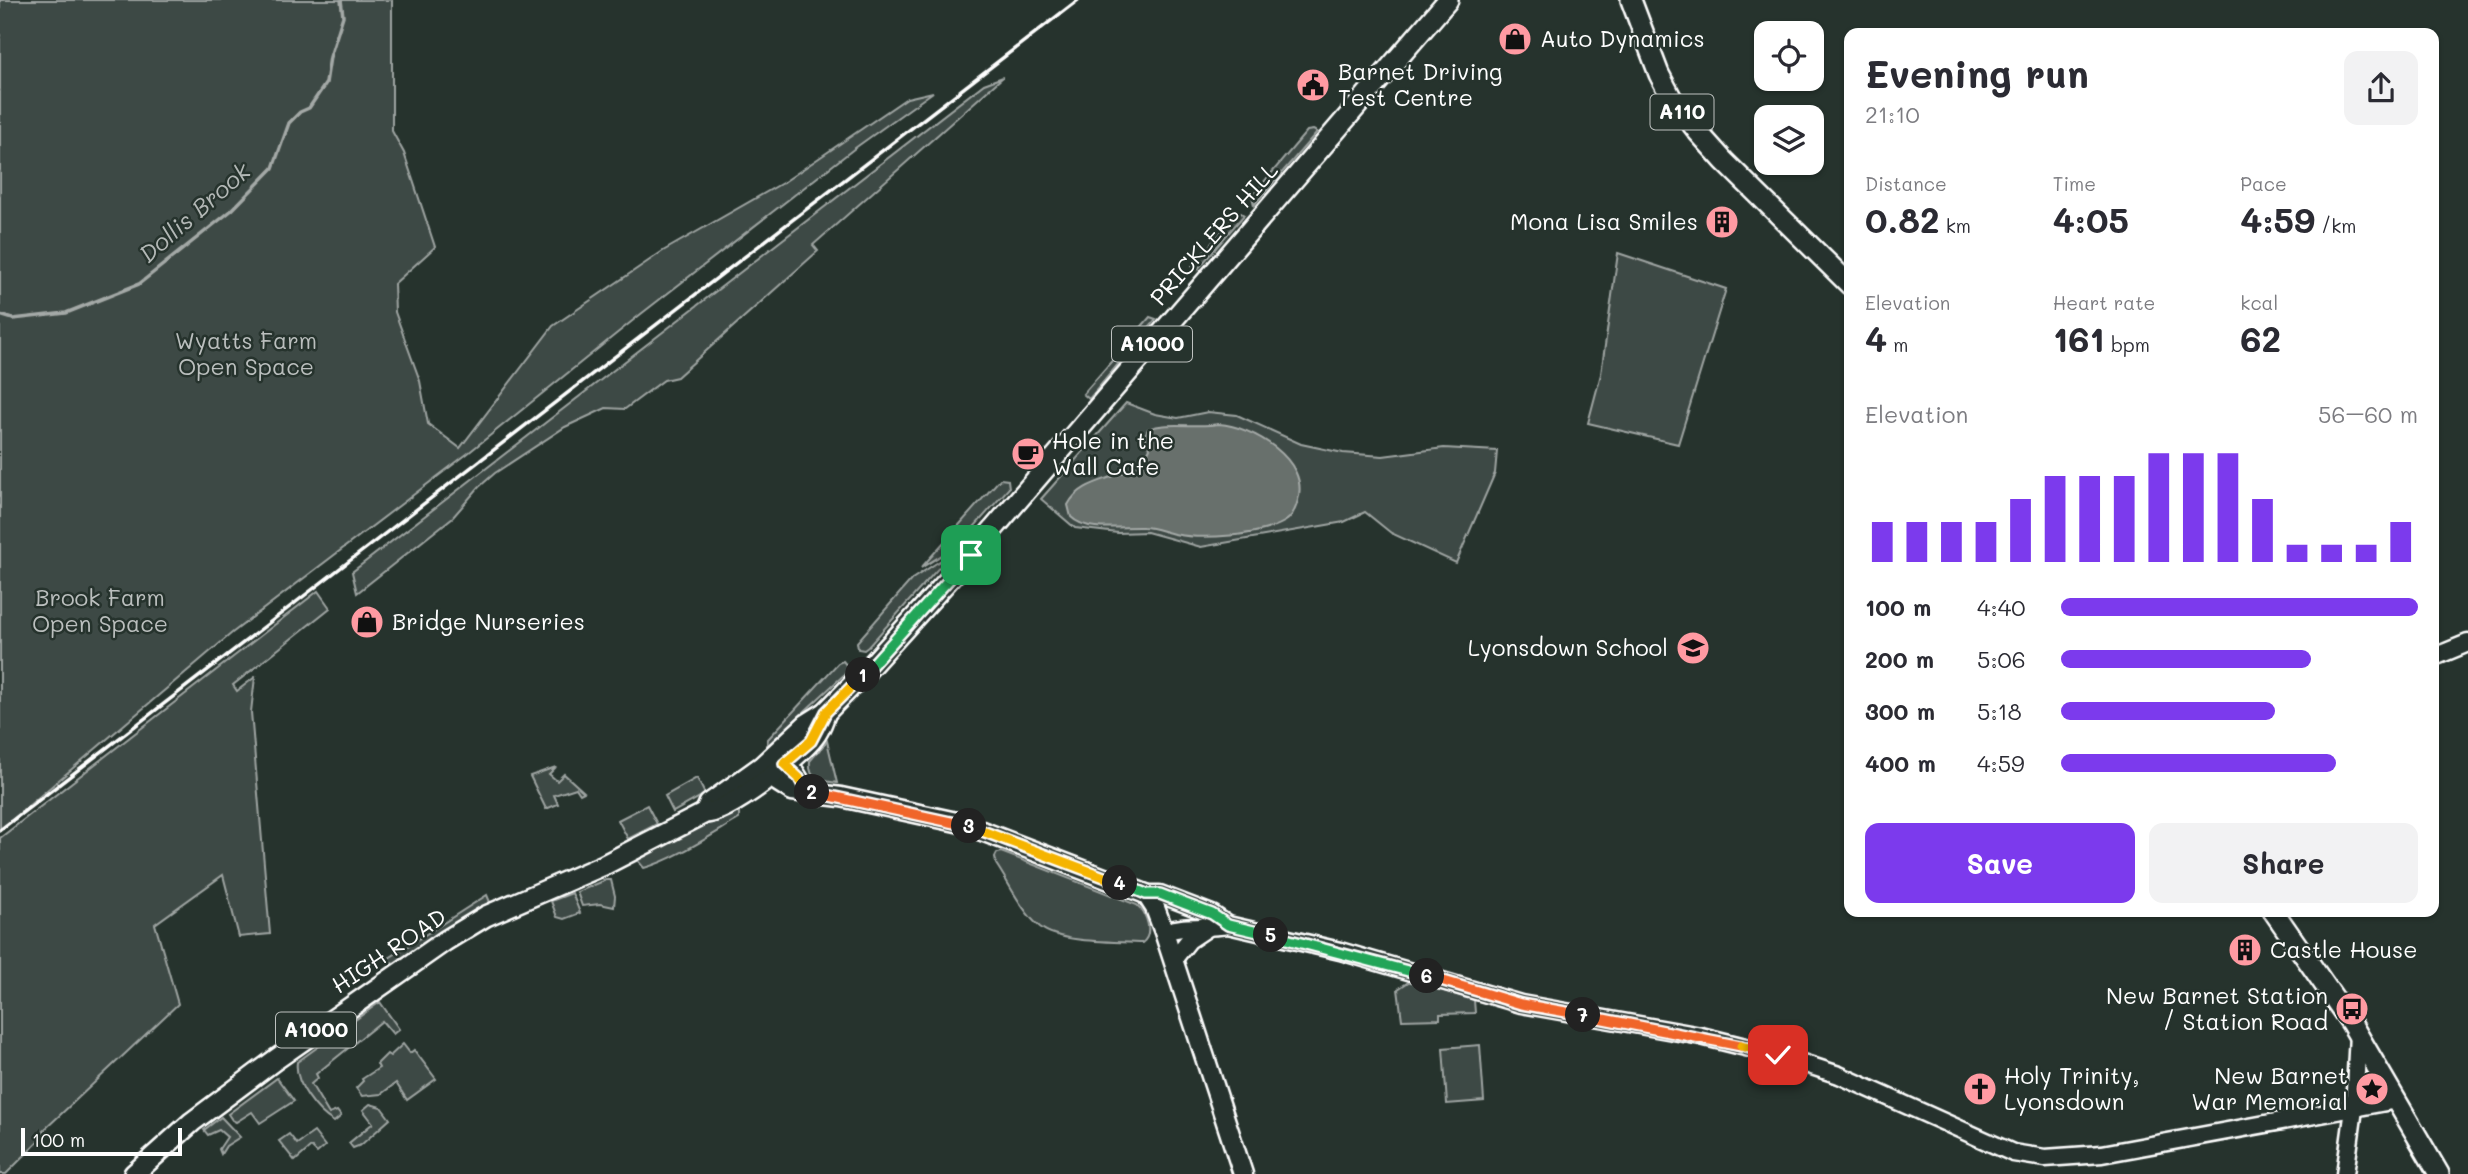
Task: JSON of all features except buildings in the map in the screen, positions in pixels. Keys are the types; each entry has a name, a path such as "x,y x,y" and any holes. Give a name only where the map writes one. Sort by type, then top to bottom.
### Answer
{"main road":[{"name":"PRICKLERS HILL","path":"773,765 807,724 826,712 971,555 1448,0"},
{"name":"A110","path":"1631,0 1659,74 1671,97 1724,161 1844,279"},
{"path":"773,765 799,778 806,791 961,823 1146,894 1162,926 1243,1174"},
{"name":"HIGH ROAD","path":"134,1174 192,1122 424,955 510,904 604,865 705,813 713,813 737,801 773,765"},
{"path":"2277,917 2358,1034 2439,1174"}],"street":[{"path":"2439,655 2468,643"},
{"path":"1146,894 1160,894 1228,925 1340,951 1521,1004 1701,1036 1778,1055 1839,1075 2013,1153 2045,1158 2102,1154 2397,1100"},
{"path":"1162,926 1199,910"},
{"path":"1162,926 1193,925 1207,928 1228,925"},
{"path":"1173,960 1189,940 1207,928"},
{"path":"2345,1174 2354,1109 2358,1034"}],"green space":[{"path":"0,0 392,0 392,131 404,153 435,247 394,284 395,312 420,381 428,424 460,448 553,326 663,251 784,182 907,98 933,92 855,148 641,314 467,454 232,633 0,830"},
{"path":"1003,77 813,245 818,251 677,377 664,380 625,409 606,408 565,427 495,473 453,517 357,593 352,572 984,84"},
{"path":"1307,131 1317,132 1254,205 1252,196"},
{"path":"1236,215 1244,215 1197,270 1192,266"},
{"path":"1618,253 1726,289 1678,444 1588,423 1601,374"},
{"path":"1150,317 1156,319 1089,399 1083,394"},
{"path":"1126,403 1155,414 1178,418 1208,412 1237,415 1301,444 1343,453 1383,456 1444,448 1497,451 1495,473 1456,563 1391,533 1365,512 1344,522 1201,547 1147,532 1118,533 1075,528 1041,499"},
{"path":"1000,479 1008,480 1009,488 958,545 921,568"},
{"path":"952,553 868,647 864,650 858,649 857,642 912,579"},
{"path":"318,591 330,608 233,685 237,691 255,677 251,712 270,934 239,937 223,875 155,924 178,1004 43,1131 45,1135 6,1174 0,1174 0,838"},
{"path":"843,661 848,667 846,673 767,746 768,739 838,663"},
{"path":"827,741 837,783 813,776 810,768 810,761"},
{"path":"556,767 549,774 557,781 564,774 584,792 580,794 576,788 554,795 558,804 546,809 530,776"},
{"path":"697,778 705,794 673,812 665,796"},
{"path":"647,805 657,824 628,839 618,820"},
{"path":"735,807 739,812 739,819 667,860 644,868 638,861 640,856"},
{"path":"1001,852 1137,905 1148,924 1146,939 1142,943 1075,939 1040,927 1033,921 996,864 995,857"},
{"path":"611,880 615,896 614,907 600,904 582,906 577,892"},
{"path":"572,893 580,913 564,919 557,917 551,901"},
{"path":"487,895 490,902 394,963 386,960"},
{"path":"1410,981 1474,1000 1475,1013 1440,1014 1440,1019 1402,1020 1398,989"},
{"path":"380,1002 399,1029 393,1034 382,1021 316,1074 318,1078 311,1084 329,1114 337,1111 341,1116 334,1122 321,1111 303,1088 297,1062"},
{"path":"403,1044 410,1053 414,1050 436,1079 407,1100 396,1083 381,1094 362,1096 356,1088 362,1079 379,1068 377,1064 387,1054 390,1056"},
{"path":"1480,1045 1484,1101 1447,1104 1443,1048"},
{"path":"277,1078 294,1101 260,1123 252,1112 236,1122 232,1120 228,1114"},
{"path":"370,1104 381,1107 390,1119 361,1145 353,1148 349,1143 373,1123 363,1110"},
{"path":"221,1117 240,1137 226,1146 221,1154 219,1149 227,1137 219,1130 208,1135 204,1130"},
{"path":"314,1132 325,1146 317,1153 311,1147 295,1161 279,1141 289,1134 297,1144"}],"shaded area":[{"path":"1164,425 1232,426 1262,438 1287,459 1299,485 1296,506 1287,520 1274,527 1246,534 1200,537 1147,527 1095,527 1071,517 1068,505 1076,495 1086,487 1122,473 1143,459 1150,448 1145,435 1148,429"}],"waterway":[{"name":"Dollis Brook","path":"0,315 13,319 66,313 139,284 232,210 273,168 289,123 300,112 309,108 326,83 330,57 343,16 341,0"}],"railway":[{"path":"0,830 1078,0"}],"place":[{"name":"Auto Dynamics","path":"1515,39"},
{"name":"Barnet Driving Test Centre","path":"1313,85"},
{"name":"Mona Lisa Smiles","path":"1722,222"},
{"name":"Hole in the Wall Cafe","path":"1028,454"},
{"name":"Bridge Nurseries","path":"367,622"},
{"name":"Lyonsdown School","path":"1693,648"},
{"name":"Castle House","path":"2245,950"},
{"name":"New Barnet Station / Station Road","path":"2352,1009"},
{"name":"Holy Trinity, Lyonsdown","path":"1980,1089"},
{"name":"New Barnet War Memorial","path":"2372,1089"}],"route":[{"path":"971,555 826,712 811,741 784,764 796,774 806,791 961,823 1146,894 1160,894 1212,914 1228,925 1340,951 1521,1004 1701,1036 1778,1055"}],"park label":[{"name":"Wyatts Farm Open Space","path":"246,354"},
{"name":"Brook Farm Open Space","path":"100,611"}]}
